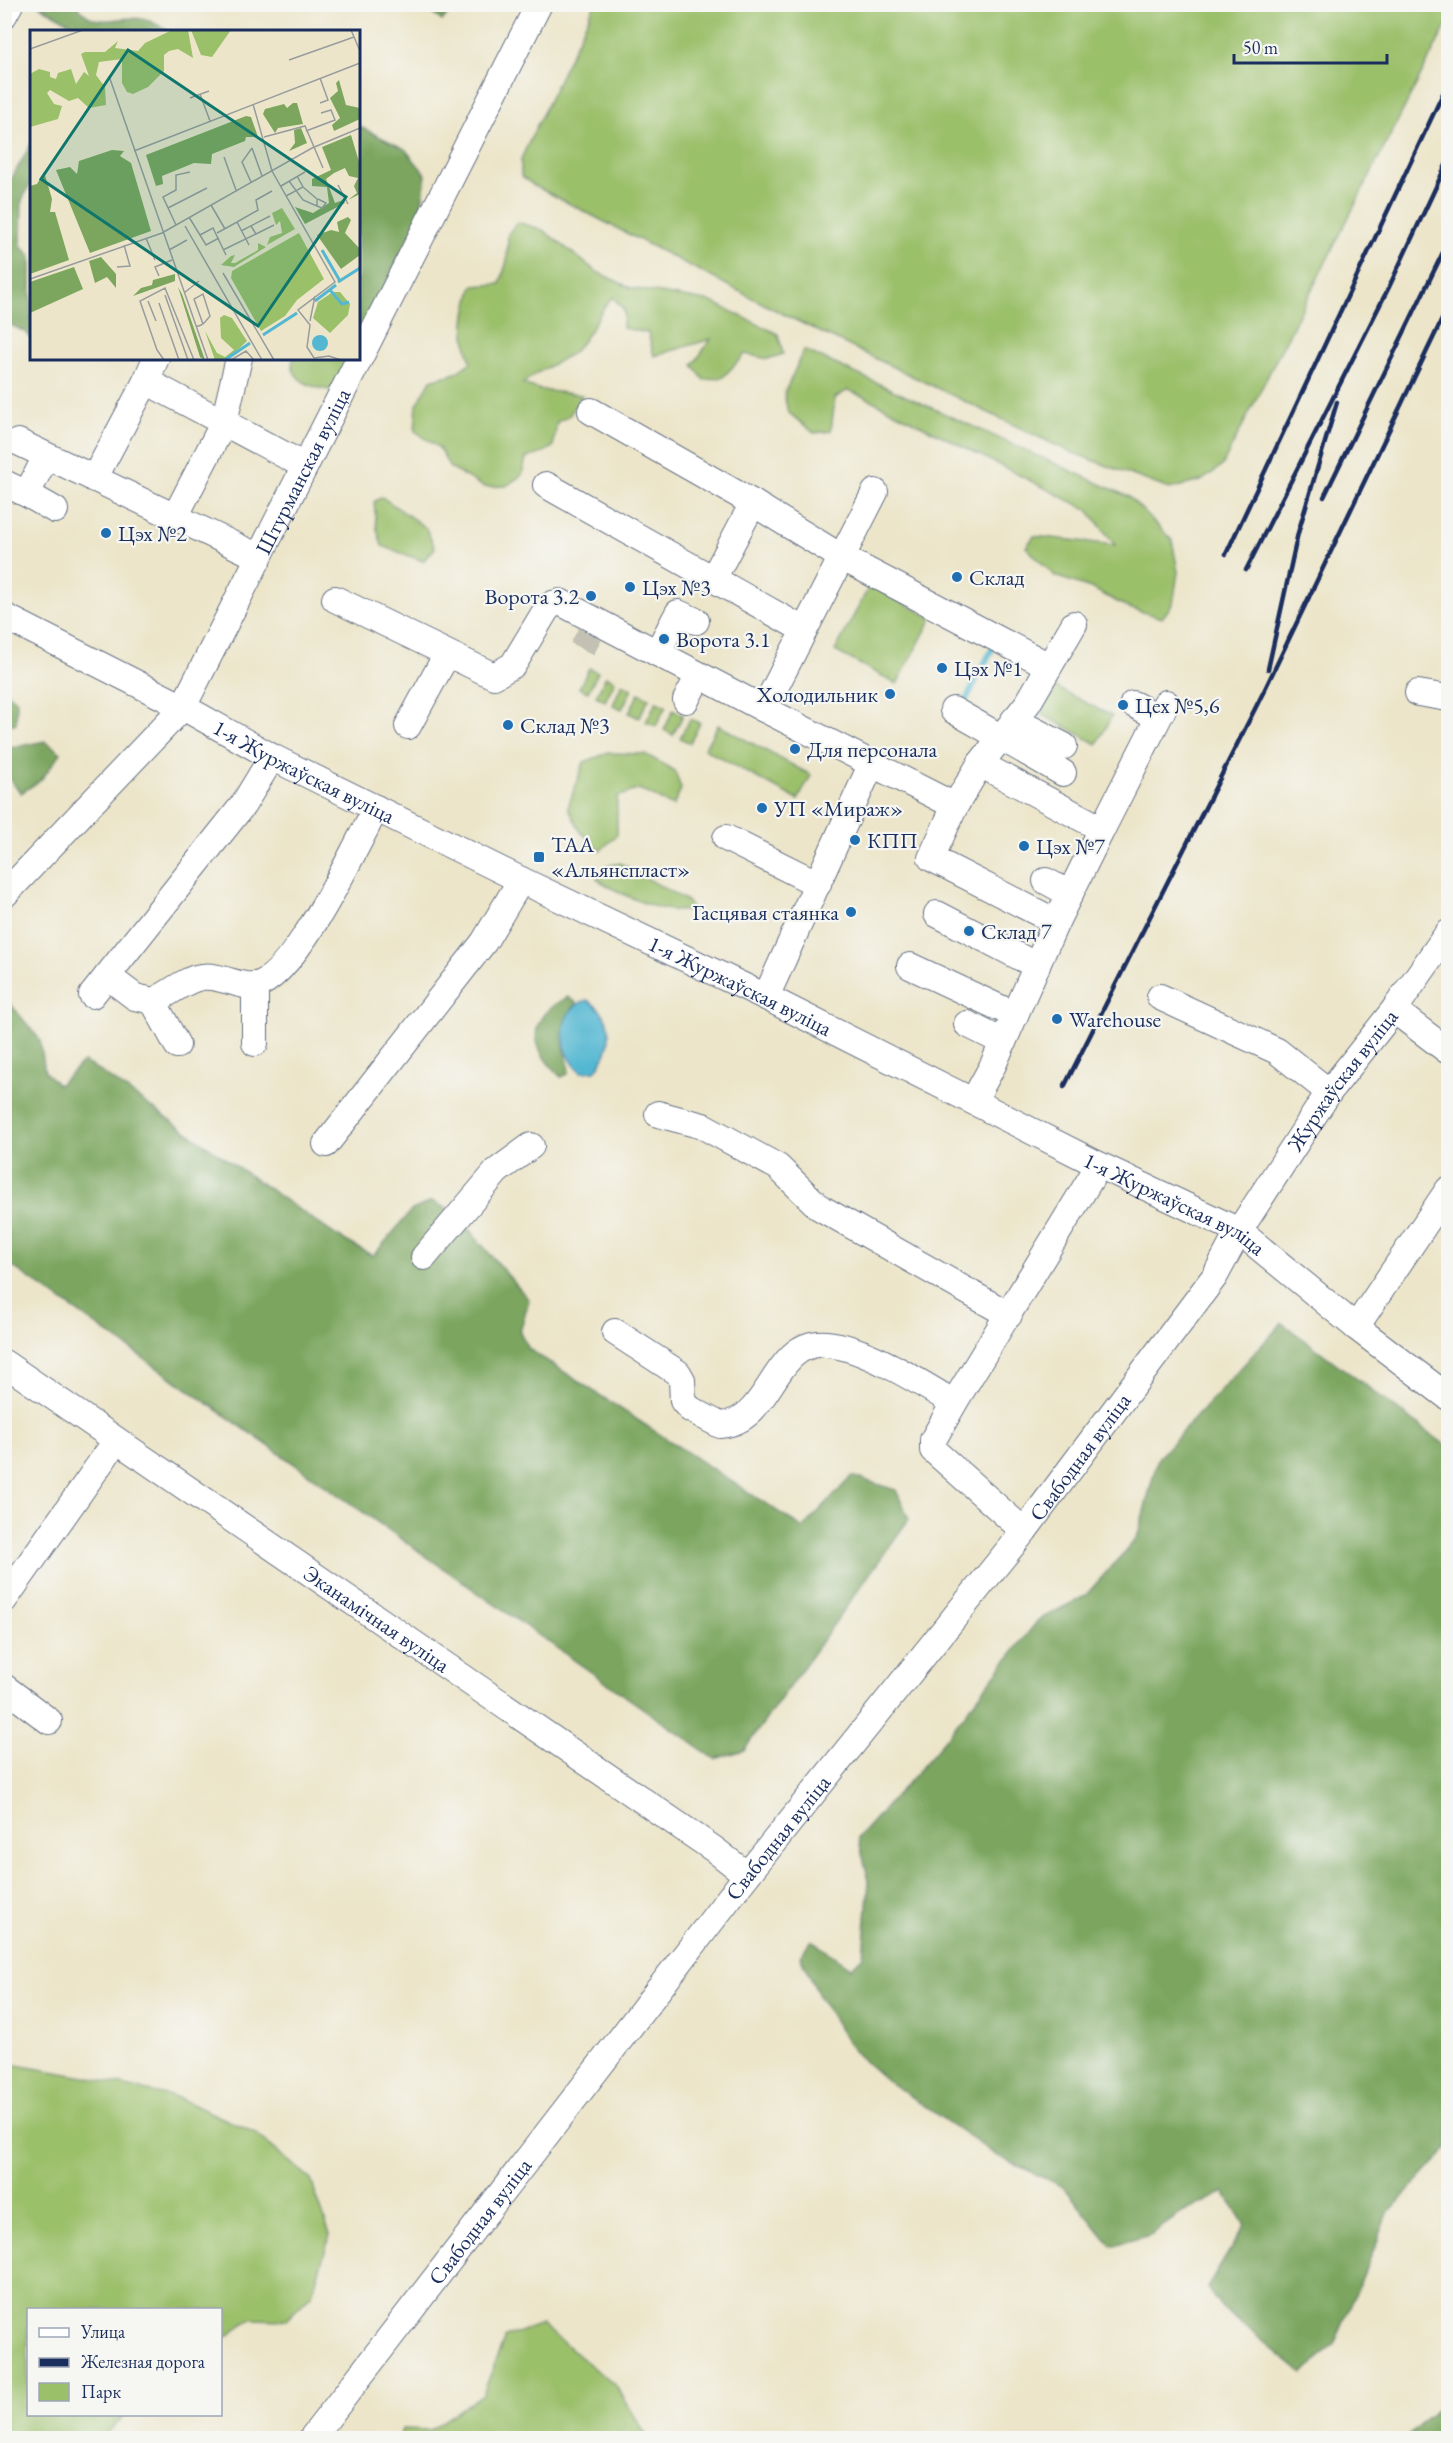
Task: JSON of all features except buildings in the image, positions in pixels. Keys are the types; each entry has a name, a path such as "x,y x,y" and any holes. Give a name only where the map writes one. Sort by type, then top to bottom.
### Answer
{"street":[{"path":"4,15 10,4"},
{"name":"Штурманская вуліца","path":"361,350 539,4"},
{"path":"175,517 224,422 239,360"},
{"name":"Штурманская вуліца","path":"4,895 183,707 356,360"},
{"path":"94,479 151,370 224,422 305,466"},
{"path":"591,411 753,503 841,557 1049,666"},
{"path":"18,442 259,557"},
{"path":"27,494 46,456"},
{"path":"4,483 55,510"},
{"path":"546,485 804,630"},
{"path":"764,709 875,492"},
{"path":"713,579 753,503"},
{"path":"335,599 484,673 498,675 513,665 552,604 564,603 593,627 657,653 764,709 879,761 955,806"},
{"path":"657,653 678,613 696,621"},
{"name":"1-я Журжаўская вуліца","path":"4,616 183,707 272,757 974,1100 1099,1165 1239,1231 1356,1327 1449,1397"},
{"path":"1056,922 931,858 955,806 980,764 1028,703 1074,624"},
{"path":"408,726 447,654"},
{"path":"686,700 699,675"},
{"path":"1418,693 1449,698"},
{"path":"974,1100 1003,1042 1056,922 1162,710 1133,704"},
{"path":"953,710 1064,746"},
{"path":"1007,728 1063,773"},
{"path":"272,757 243,805 100,986 153,1001 203,976 255,985 266,980 281,966 320,916 376,808"},
{"path":"765,997 879,761"},
{"path":"980,764 1102,829"},
{"path":"726,838 818,884"},
{"path":"326,1144 484,942 521,880"},
{"path":"1046,881 1070,894"},
{"path":"937,914 1036,966"},
{"name":"Журжаўская вуліца","path":"1239,1231 1329,1092 1394,1010 1449,933"},
{"path":"910,966 1015,1015"},
{"path":"255,985 255,1043"},
{"path":"1160,997 1277,1051 1329,1092"},
{"path":"153,1001 177,1045"},
{"path":"1394,1010 1449,1052"},
{"path":"967,1024 1003,1042"},
{"path":"658,1114 703,1126 778,1167 819,1207 1009,1315"},
{"path":"424,1257 496,1171 531,1146"},
{"path":"1024,1531 933,1450 933,1440 1099,1165"},
{"path":"1356,1327 1449,1190"},
{"name":"Свабодная вуліца","path":"312,2439 747,1875 1024,1531 1215,1276 1239,1231"},
{"path":"615,1332 671,1367 682,1380 683,1401 690,1409 720,1425 740,1421 756,1408 785,1364 797,1352 810,1346 825,1344 840,1346 904,1372 954,1403"},
{"name":"Эканамічная вуліца","path":"4,1363 685,1830 747,1875"},
{"path":"4,1600 116,1441"},
{"path":"4,1687 49,1721"}],"green space":[{"path":"595,4 1448,4 1448,22 1222,466 1201,481 1169,489 1068,451 791,318 535,186 521,176 521,159"},
{"path":"38,5 76,5 84,13 99,20 143,19 167,30 82,30"},
{"path":"422,5 455,5 442,21"},
{"path":"360,127 405,149 426,175 420,217 360,334"},
{"path":"30,146 30,185 22,200 21,246 30,255 30,338 27,333 5,322 5,190"},
{"path":"517,222 543,230 597,272 631,288 712,302 778,334 783,354 768,359 745,354 723,377 704,380 693,365 711,339 654,356 648,333 623,328 624,310 613,297 574,351 535,374 523,384 541,390 582,395 569,416 557,422 553,447 526,458 522,475 506,486 484,487 450,468 439,448 415,431 417,405 431,380 456,373 471,362 466,342 465,324 473,286 500,284 507,261 508,234"},
{"path":"804,350 1129,497 1172,540 1178,572 1173,604 1162,618 1129,608 1091,588 1055,576 1026,547 1034,536 1115,545 1088,510 867,398 848,390 835,398 831,431 814,433 788,412 784,394"},
{"path":"293,360 349,360 333,390 318,388 304,382 295,373"},
{"path":"382,497 426,528 435,548 423,561 382,546 377,529 374,502"},
{"path":"870,585 932,618 897,684 835,651"},
{"path":"589,668 598,672 588,692 579,688"},
{"path":"606,676 615,681 605,701 596,696"},
{"path":"622,684 632,689 622,709 613,705"},
{"path":"1055,687 1112,716 1097,744 1041,714"},
{"path":"5,691 17,701 16,724 5,725"},
{"path":"639,693 649,698 639,718 629,713"},
{"path":"656,702 666,706 656,726 646,722"},
{"path":"673,710 683,715 673,735 664,730"},
{"path":"690,719 700,723 690,743 680,738"},
{"path":"718,725 811,775 798,800 704,749"},
{"path":"45,741 61,753 41,780 21,793 5,774 5,749"},
{"path":"608,753 645,754 675,771 681,789 673,806 639,789 617,797 617,835 600,851 580,831 568,807 584,762"},
{"path":"620,863 687,901 693,910 681,911 656,907 619,892 597,879 607,866"},
{"path":"4,996 40,1040 45,1072 58,1085 83,1062 95,1068 337,1236 373,1256 412,1210 432,1201 454,1212 529,1300 520,1332 529,1349 803,1528 852,1476 896,1490 909,1519 744,1750 715,1759 5,1261"},
{"path":"568,997 577,1003 565,1031 564,1044 568,1074 561,1077 543,1055 536,1034 538,1024 544,1014"},
{"path":"1282,1323 1448,1447 1448,2148 1390,2211 1335,2342 1303,2374 1222,2308 1207,2288 1245,2225 1224,2192 1182,2213 1150,2235 1111,2246 1065,2188 996,2155 886,2080 854,2052 820,1998 800,1956 811,1940 851,1968 863,1956 869,1881 858,1838 935,1752 1038,1620 1085,1596 1137,1538 1158,1458"},
{"path":"5,2063 96,2079 179,2098 255,2133 311,2180 330,2235 312,2294 286,2320 251,2319 222,2340 222,2308 27,2308 27,2416 124,2416 102,2438 5,2438"},
{"path":"541,2324 617,2387 648,2438 399,2438 402,2429 430,2430 483,2394 505,2337"},
{"path":"1448,2399 1448,2438 1406,2438"}],"water":[{"path":"587,1000 603,1014 609,1032 606,1052 595,1071 581,1072 568,1055 563,1033 569,1013 576,1005"}],"waterway":[{"path":"670,644 737,681"},
{"path":"966,700 992,649"}],"tunnel":[{"path":"582,649 590,634"}],"railway":[{"path":"1226,554 1448,83"},
{"path":"1246,570 1389,287 1448,161"},
{"path":"1324,497 1448,242"},
{"path":"1064,1087 1264,691 1448,307"},
{"path":"1268,669 1298,533 1337,402"}],"place":[{"name":"Цэх №2","path":"106,533"},
{"name":"Склад","path":"957,577"},
{"name":"Цэх №3","path":"630,587"},
{"name":"Ворота 3.2","path":"591,596"},
{"name":"Ворота 3.1","path":"664,639"},
{"name":"Цэх №1","path":"942,668"},
{"name":"Холодильник","path":"890,694"},
{"name":"Цех №5,6","path":"1123,705"},
{"name":"Склад №3","path":"508,725"},
{"name":"Для персонала","path":"795,749"},
{"name":"УП «Мираж»","path":"762,808"},
{"name":"КПП","path":"855,840"},
{"name":"Цэх №7","path":"1024,846"},
{"name":"ТАА «Альянспласт»","path":"539,857"},
{"name":"Гасцявая стаянка","path":"851,912"},
{"name":"Склад 7","path":"969,931"},
{"name":"Warehouse","path":"1057,1019"}]}
